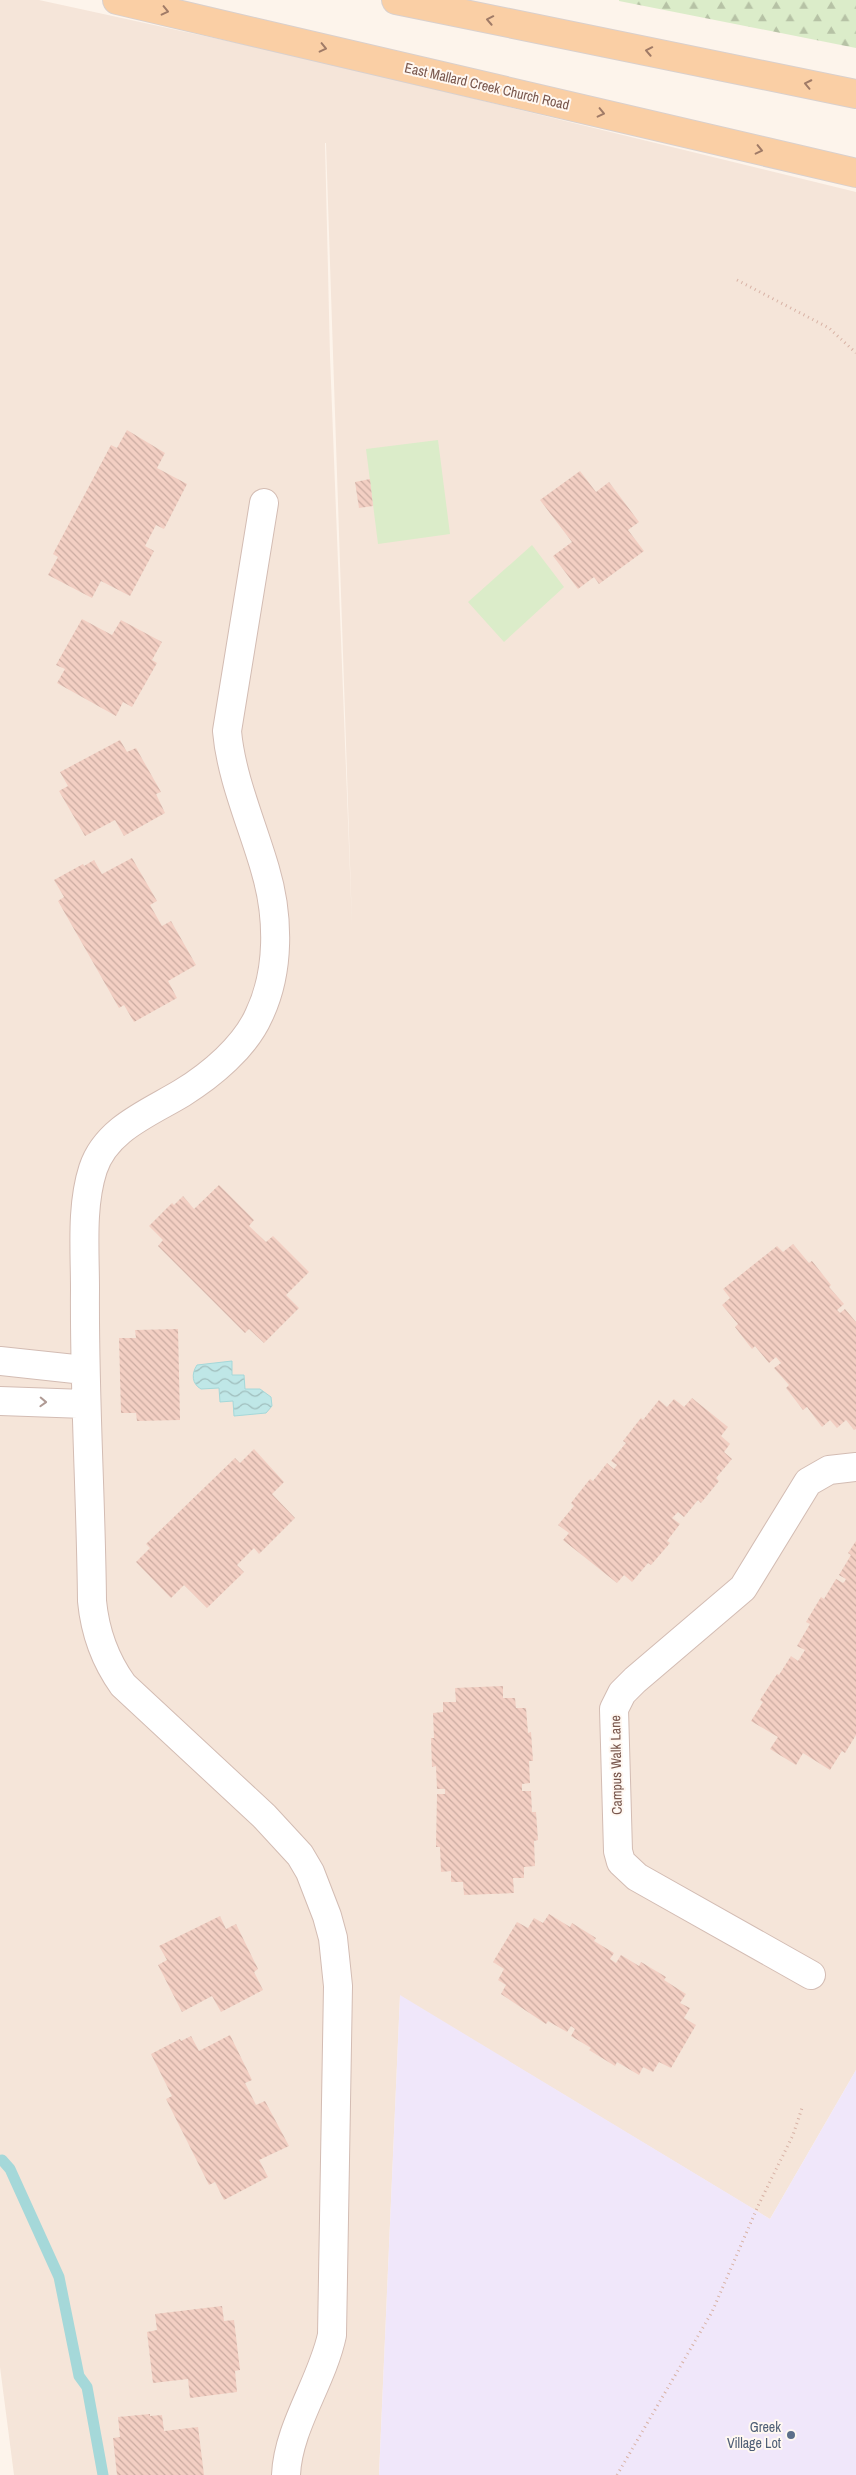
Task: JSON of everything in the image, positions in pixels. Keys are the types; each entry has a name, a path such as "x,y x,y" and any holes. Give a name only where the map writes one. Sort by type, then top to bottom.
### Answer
{"main road":[{"name":"East Mallard Creek Church Road","path":"117,0 856,173"},
{"path":"396,0 856,94"}],"street":[{"path":"264,503 226,730 231,755 270,888 275,945 269,988 258,1018 224,1060 184,1092 132,1122 114,1137 94,1166 87,1200 84,1370 92,1601 98,1634 105,1654 123,1685 290,1843 310,1872 320,1894 332,1938 338,1986 333,2325 328,2354 292,2442 286,2475"},
{"path":"0,1361 84,1370"},
{"path":"0,1401 85,1404"},
{"name":"Campus Walk Lane","path":"811,1975 637,1877 621,1862 618,1851 614,1709 622,1693 635,1680 743,1588 808,1482 829,1470 856,1467"}],"path":[{"path":"737,280 828,328 856,353"},
{"path":"617,2475 712,2312 755,2213 793,2135 802,2108"}],"shaded area":[{"path":"0,0 39,0 323,62 856,192 856,2070 770,2219 400,1996 379,2475 14,2475 0,2367","holes":["326,143 352,924 330,356"]},
{"path":"400,1995 770,2219 856,2070 856,2475 379,2475"}],"green space":[{"path":"619,0 856,0 856,48 619,1"},
{"path":"438,440 450,534 378,544 366,449"},
{"path":"532,545 564,587 504,642 468,602"}],"water":[{"path":"232,1361 232,1375 244,1375 245,1389 260,1389 271,1397 272,1406 266,1413 234,1416 233,1401 220,1402 219,1388 201,1389 194,1382 193,1375 197,1365"}],"building":[{"path":"127,430 165,453 157,468 187,484 164,529 156,525 145,546 154,551 130,596 101,581 92,598 48,575 58,557 53,554 111,445 117,448"},
{"path":"580,471 596,492 609,482 639,522 628,530 644,551 599,584 594,577 578,589 553,556 572,542 540,500"},
{"path":"370,479 373,506 359,508 355,482"},
{"path":"82,619 112,635 121,620 162,642 152,660 157,663 132,707 123,702 116,716 57,683 65,669 56,665"},
{"path":"120,740 127,752 136,748 161,792 156,794 165,813 124,836 115,820 85,836 59,791 68,786 60,772"},
{"path":"132,858 157,901 150,905 162,926 171,921 196,965 168,981 177,998 134,1022 124,1005 119,1008 58,901 64,897 54,880 94,860 102,874"},
{"path":"219,1185 254,1220 249,1226 266,1242 273,1236 309,1272 286,1295 299,1308 264,1343 249,1329 245,1333 158,1246 163,1240 149,1226 172,1203 174,1205 183,1196 194,1209"},
{"path":"793,1244 809,1263 812,1261 831,1285 829,1287 844,1304 837,1310 840,1313 845,1309 856,1322 856,1429 854,1430 846,1420 837,1428 830,1420 822,1427 807,1407 803,1410 786,1388 789,1385 774,1368 781,1363 776,1357 769,1363 755,1346 752,1349 735,1327 738,1324 722,1305 730,1298 723,1289 777,1246 783,1252"},
{"path":"178,1329 180,1420 137,1421 136,1413 121,1413 119,1338 136,1338 135,1330"},
{"path":"692,1398 728,1427 721,1436 730,1444 724,1452 732,1459 716,1478 719,1481 701,1503 698,1500 684,1517 678,1512 672,1518 680,1524 667,1541 670,1543 651,1565 648,1563 632,1582 624,1575 617,1583 563,1540 569,1533 558,1525 574,1506 571,1503 590,1479 593,1481 607,1463 614,1469 617,1465 611,1461 626,1443 623,1441 641,1418 643,1420 659,1400 667,1407 674,1399 684,1407"},
{"path":"254,1449 284,1482 272,1494 295,1518 259,1554 254,1548 237,1565 244,1572 207,1608 184,1585 171,1598 136,1562 150,1548 146,1544 235,1458 240,1463"},
{"path":"856,1541 856,1735 845,1753 842,1751 830,1770 803,1753 796,1765 770,1749 778,1737 751,1721 763,1702 760,1700 777,1674 779,1675 791,1656 798,1661 805,1650 797,1646 810,1624 806,1622 821,1597 824,1599 836,1579 843,1583 845,1581 846,1579 839,1575 851,1555 848,1553"},
{"path":"503,1686 503,1698 515,1698 516,1708 526,1708 528,1733 531,1732 533,1761 529,1761 530,1783 522,1784 522,1791 531,1791 532,1812 536,1812 538,1840 534,1841 535,1866 524,1867 524,1878 513,1878 514,1893 464,1895 463,1882 451,1882 451,1871 441,1872 440,1847 436,1847 437,1794 445,1794 445,1789 437,1789 436,1766 432,1767 431,1738 434,1738 433,1713 443,1712 443,1702 456,1702 455,1688"},
{"path":"549,1914 570,1927 572,1923 596,1938 594,1941 614,1953 610,1959 616,1963 621,1955 639,1966 641,1962 666,1977 664,1980 686,1994 680,2003 690,2008 684,2018 696,2025 671,2068 659,2062 653,2072 643,2067 639,2075 617,2062 615,2066 571,2036 575,2029 571,2026 567,2032 548,2021 546,2024 501,1994 506,1985 498,1980 504,1969 493,1962 517,1922 528,1928 534,1918 543,1923"},
{"path":"220,1916 226,1929 236,1924 258,1969 254,1972 263,1990 221,2012 212,1996 182,2012 158,1965 167,1960 159,1946"},
{"path":"230,2035 252,2080 245,2083 256,2105 265,2101 289,2146 259,2160 268,2177 224,2200 215,2182 209,2185 166,2099 172,2096 151,2054 180,2039 181,2041 191,2036 199,2051"},
{"path":"222,2306 224,2321 234,2320 240,2370 235,2371 237,2392 190,2398 188,2379 153,2383 147,2332 157,2330 155,2314"},
{"path":"150,2414 150,2416 162,2415 164,2431 198,2427 204,2475 117,2475 113,2438 120,2437 118,2417"}],"waterway":[{"path":"2,2160 10,2169 59,2277 79,2376 87,2387 103,2475"}],"place":[{"name":"Greek Village Lot","path":"791,2435"}]}
